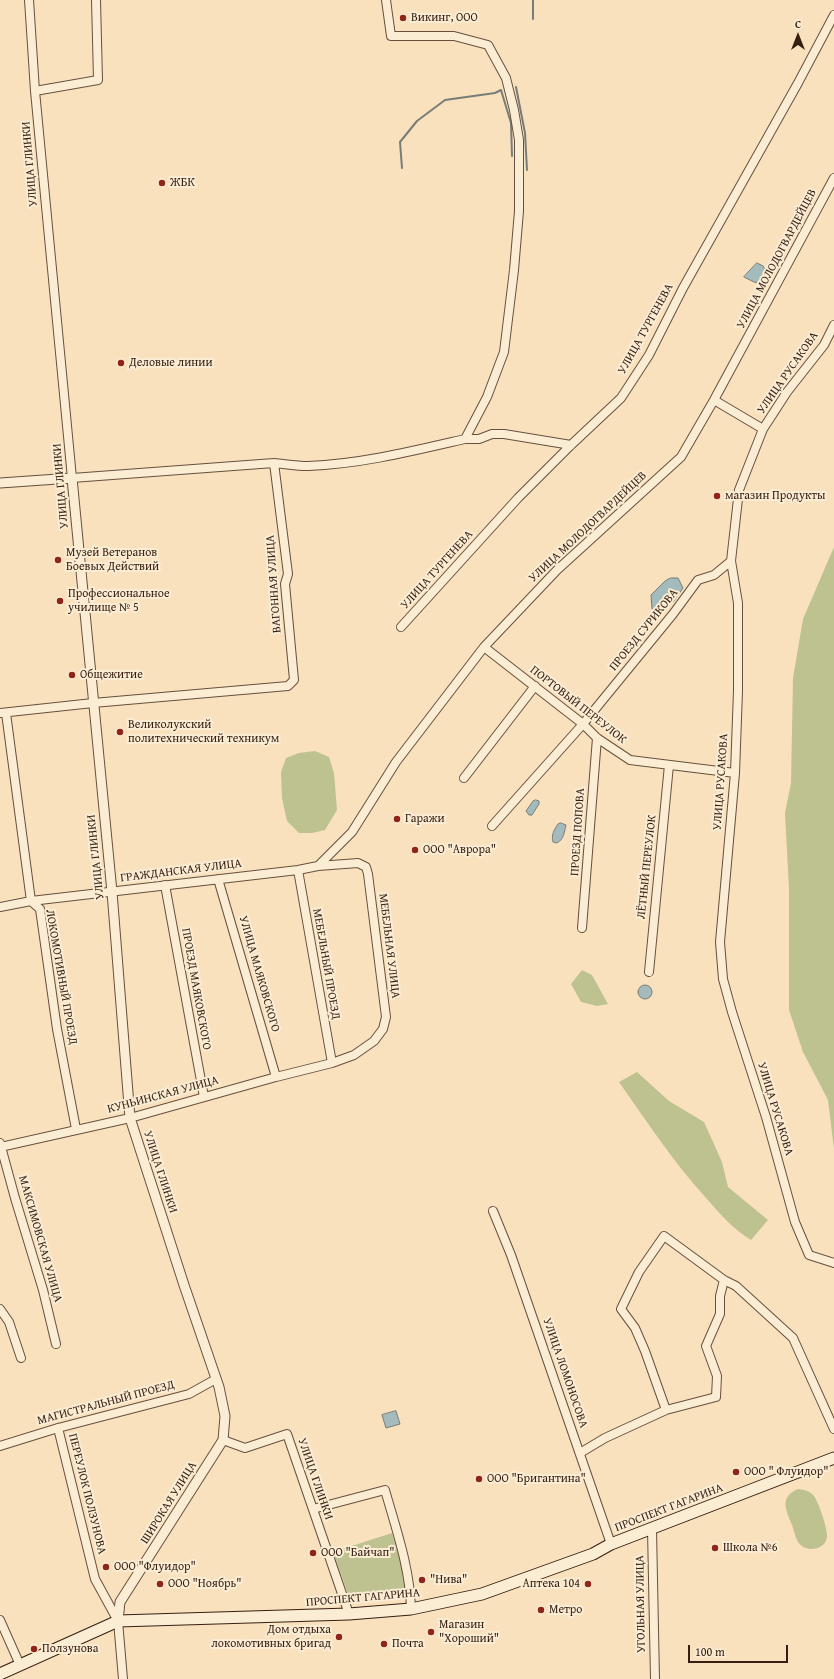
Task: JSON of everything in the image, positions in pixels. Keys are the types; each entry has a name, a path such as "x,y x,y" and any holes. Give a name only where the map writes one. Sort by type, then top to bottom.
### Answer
{"main road":[{"name":"ПРОСПЕКТ ГАГАРИНА","path":"0,1674 118,1621 349,1614 411,1609 482,1594 593,1554 611,1544 834,1458"}],"street":[{"name":"УЛИЦА ГЛИНКИ","path":"29,0 35,91 92,704 112,892 130,1118 216,1379 226,1416 223,1440 244,1448 287,1434 349,1614"},
{"path":"35,91 98,80 96,0"},
{"path":"386,0 391,36 454,36 488,45 506,78 514,110 519,140 519,212 514,270 504,352 486,397 465,438"},
{"name":"УЛИЦА ТУРГЕНЕВА","path":"401,627 518,498 621,398 649,355 683,288 798,83 834,15"},
{"name":"УЛИЦА МОЛОДОГВАРДЕЙЦЕВ","path":"318,866 352,832 396,762 484,647 556,570 681,457 714,400 834,178"},
{"name":"УЛИЦА РУСАКОВА","path":"834,325 824,345 787,392 764,429 740,490 731,561 738,603 738,691 735,773 720,942 723,979 732,1012 766,1117 795,1222 809,1255 834,1263"},
{"path":"714,400 764,429"},
{"path":"0,483 274,463 306,466 348,462 411,452 465,438 479,438 492,434 504,434 571,445"},
{"name":"ВАГОННАЯ УЛИЦА","path":"92,704 288,686 294,680 285,584 288,574 274,463"},
{"name":"ПРОЕЗД СУРИКОВА","path":"583,724 673,614 698,580 714,575 731,561"},
{"name":"ПОРТОВЫЙ ПЕРЕУЛОК","path":"484,647 583,724 597,738 630,760 735,773"},
{"path":"464,778 535,686"},
{"path":"3,713 92,704"},
{"name":"ЛОКОМОТИВНЫЙ ПРОЕЗД","path":"3,713 31,901 40,909 57,1030 76,1129"},
{"path":"492,826 583,724"},
{"name":"ПРОЕЗД ПОПОВА","path":"582,928 597,738"},
{"name":"ЛЁТНЫЙ ПЕРЕУЛОК","path":"649,972 669,765"},
{"name":"ГРАЖДАНСКАЯ УЛИЦА","path":"0,907 31,901 298,870 318,866 358,863 366,866"},
{"name":"МЕБЕЛЬНАЯ УЛИЦА","path":"366,866 386,1017 383,1029"},
{"name":"МЕБЕЛЬНЫЙ ПРОЕЗД","path":"298,870 332,1063"},
{"name":"УЛИЦА МАЯКОВСКОГО","path":"218,879 276,1077"},
{"name":"ПРОЕЗД МАЯКОВСКОГО","path":"165,885 204,1097"},
{"name":"КУНЬИНСКАЯ УЛИЦА","path":"0,1145 130,1118 276,1077 332,1063 354,1055 374,1041 383,1029"},
{"name":"МАКСИМОВСКАЯ УЛИЦА","path":"0,1145 43,1290 56,1344"},
{"name":"УЛИЦА ЛОМОНОСОВА","path":"493,1211 511,1255 611,1544"},
{"path":"666,1410 645,1351 635,1328 621,1309 639,1272 664,1236 724,1280 736,1286 793,1338 834,1429"},
{"path":"580,1453 605,1438 666,1410 716,1397 717,1376 706,1346 720,1314 720,1296 724,1280"},
{"path":"0,1309 9,1322 21,1358"},
{"name":"МАГИСТРАЛЬНЫЙ ПРОЕЗД","path":"0,1446 58,1428 189,1394 216,1379"},
{"name":"ПЕРЕУЛОК ПОЛЗУНОВА","path":"58,1428 95,1578 118,1621 123,1679"},
{"name":"ШИРОКАЯ УЛИЦА","path":"118,1621 120,1602 223,1440"},
{"path":"313,1509 385,1490 406,1564 411,1596 411,1609"},
{"name":"УГОЛЬНАЯ УЛИЦА","path":"652,1529 655,1679"},
{"path":"0,1620 20,1665"}],"green space":[{"path":"834,547 834,1149 828,1100 803,1052 789,1010 789,889 785,813 791,783 793,678 803,619"},
{"path":"315,751 329,757 334,773 337,810 325,830 312,833 299,833 287,821 282,798 281,772 286,758 299,753"},
{"path":"582,970 592,975 608,1004 597,1006 581,1002 571,984"},
{"path":"637,1072 669,1101 704,1122 722,1162 728,1187 768,1220 751,1240 738,1231 718,1211 683,1171 619,1082"},
{"path":"798,1489 812,1494 821,1510 827,1537 823,1545 819,1548 805,1548 801,1546 796,1538 786,1509 786,1500 792,1492"},
{"path":"392,1533 402,1566 405,1591 348,1594 333,1552"}],"water":[{"path":"757,263 763,266 768,274 762,284 744,277"},
{"path":"671,578 678,578 683,588 674,601 662,610 652,609 651,595 665,581"},
{"path":"533,801 539,801 539,804 532,815 529,815 526,811"},
{"path":"561,823 566,825 563,836 557,843 553,842 552,837 554,830 558,824"},
{"path":"642,985 648,985 652,989 652,995 648,999 642,999 638,995 638,989"},
{"path":"396,1411 400,1424 386,1428 382,1415"}],"waterway":[{"path":"533,0 533,19"},
{"path":"516,87 525,133 527,170"},
{"path":"402,168 400,142 417,121 445,100 495,93 501,90 511,123 512,156"}],"place":[{"name":"Викинг, ООО","path":"403,18"},
{"name":"ЖБК","path":"162,183"},
{"name":"Деловые линии","path":"121,363"},
{"name":"магазин Продукты","path":"717,496"},
{"name":"Музей Ветеранов Боевых Действий","path":"58,560"},
{"name":"Профессиональное училище № 5","path":"60,601"},
{"name":"Общежитие","path":"72,675"},
{"name":"Великолукский политехнический техникум","path":"120,732"},
{"name":"Гаражи","path":"397,819"},
{"name":"ООО \"Аврора\"","path":"415,850"},
{"name":"ООО \" Флуидор\"","path":"736,1472"},
{"name":"ООО \"Бригантина\"","path":"479,1479"},
{"name":"Школа №6","path":"715,1548"},
{"name":"ООО \"Байчап\"","path":"313,1553"},
{"name":"ООО \"Флуидор\"","path":"106,1567"},
{"name":"\"Нива\"","path":"422,1580"},
{"name":"ООО \"Ноябрь\"","path":"160,1584"},
{"name":"Аптека 104","path":"588,1584"},
{"name":"Метро","path":"541,1610"},
{"name":"Магазин \"Хороший\"","path":"431,1632"},
{"name":"Дом отдыха локомотивных бригад","path":"339,1637"},
{"name":"Почта","path":"384,1644"},
{"name":"Ползунова","path":"34,1649"}]}
